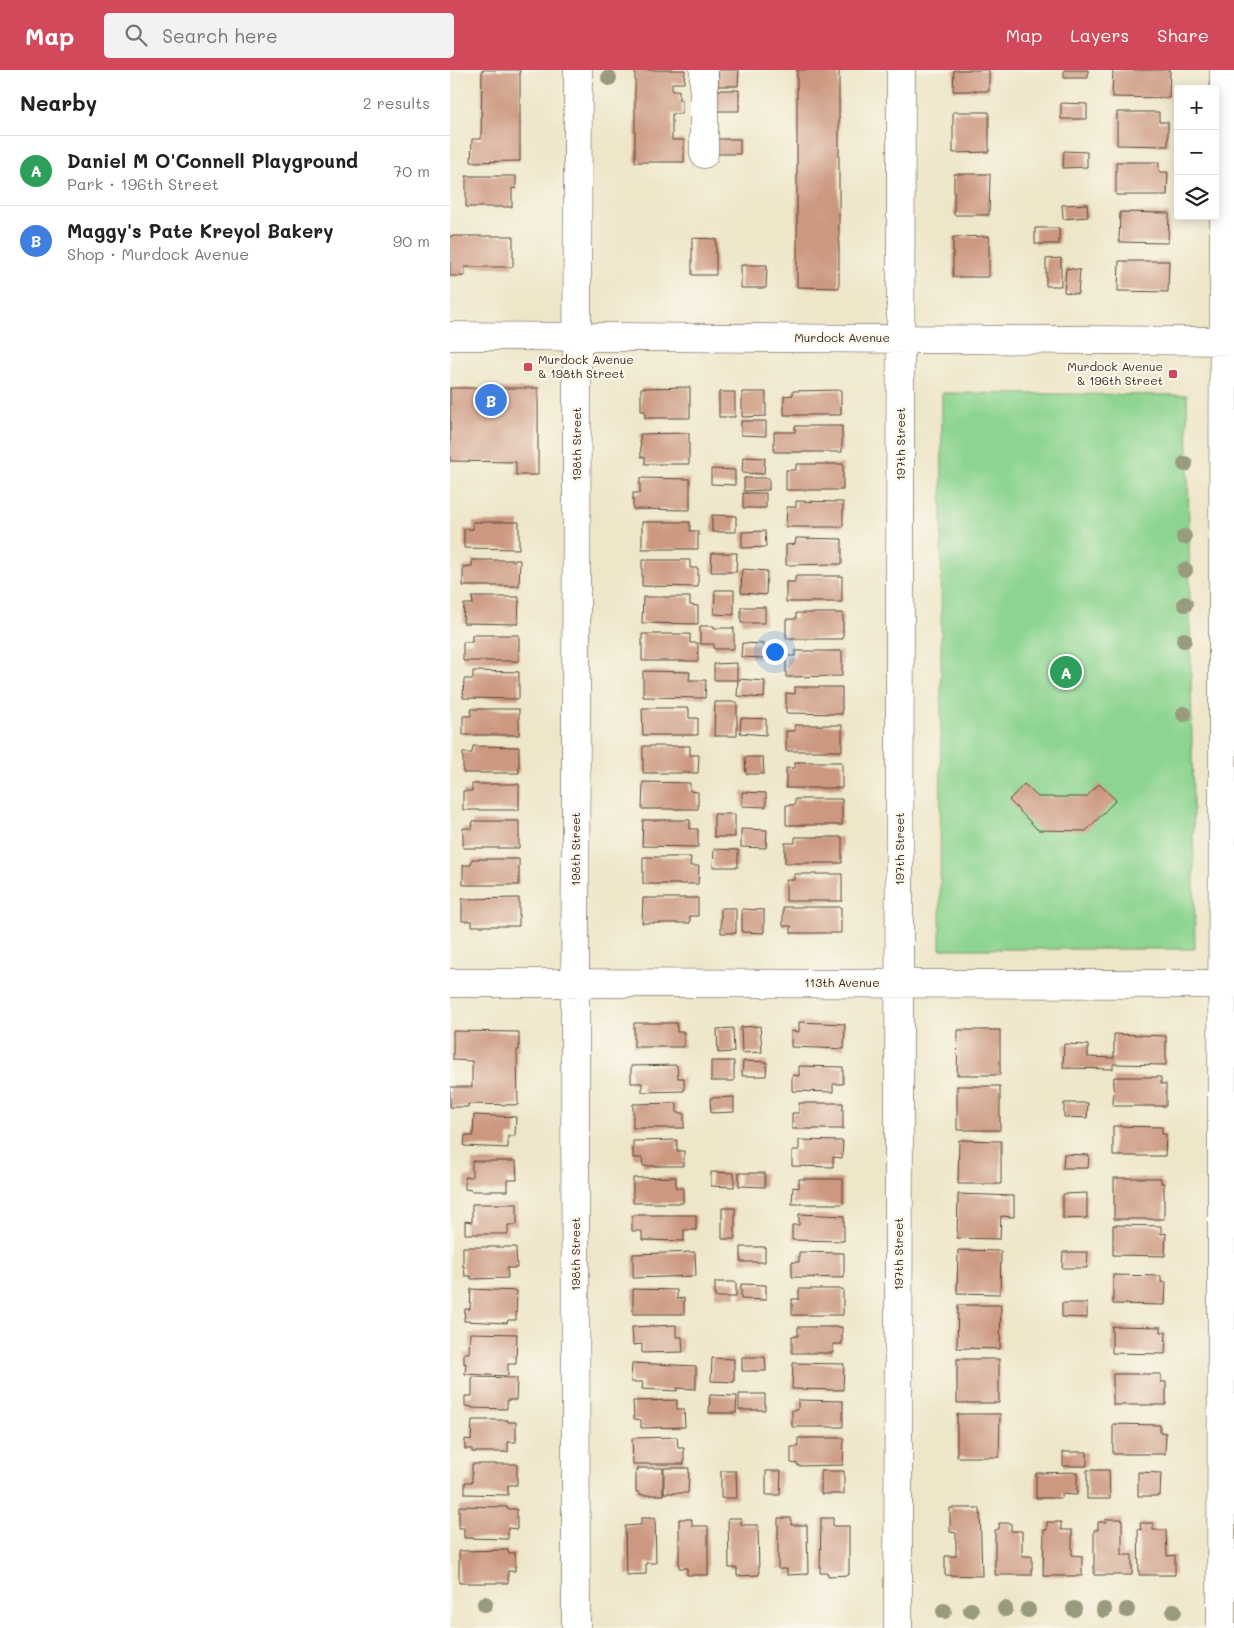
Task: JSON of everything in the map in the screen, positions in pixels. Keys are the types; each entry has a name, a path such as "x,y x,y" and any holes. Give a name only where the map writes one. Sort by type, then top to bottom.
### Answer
{"street":[{"name":"198th Street","path":"576,1628 578,70"},
{"path":"704,70 704,154"},
{"name":"197th Street","path":"898,1628 901,70"},
{"path":"1221,1628 1228,1308 1229,341 1224,70"},
{"name":"Murdock Avenue","path":"450,336 1229,341"},
{"name":"113th Avenue","path":"450,983 1228,984"}],"green space":[{"path":"942,393 1187,395 1195,949 940,949"}],"building":[{"path":"482,70 520,70 520,161 471,162 472,139 481,139"},
{"path":"635,70 685,70 684,83 672,83 672,91 679,90 679,100 682,100 682,114 672,114 672,140 684,140 684,162 635,162"},
{"path":"718,70 739,70 738,86 718,86"},
{"path":"797,70 839,70 839,288 797,287"},
{"path":"954,70 989,70 989,91 953,91"},
{"path":"1064,70 1088,70 1088,78 1064,78"},
{"path":"1113,70 1170,70 1169,98 1112,97"},
{"path":"716,90 739,90 739,111 715,111"},
{"path":"1061,103 1087,104 1087,119 1061,119"},
{"path":"953,112 989,112 989,152 953,153"},
{"path":"1117,112 1159,112 1159,122 1168,122 1168,146 1117,145"},
{"path":"717,139 740,139 740,154 717,154"},
{"path":"1064,151 1087,152 1087,167 1063,168"},
{"path":"1116,162 1159,162 1159,172 1168,172 1167,195 1116,195"},
{"path":"954,174 990,174 989,215 954,215"},
{"path":"466,176 516,176 516,189 512,188 512,207 466,207"},
{"path":"1087,204 1088,217 1063,219 1062,205"},
{"path":"1120,212 1169,213 1168,243 1119,242"},
{"path":"1035,228 1059,228 1059,244 1035,244"},
{"path":"450,236 513,236 513,267 465,267 465,276 450,276"},
{"path":"989,236 989,277 953,277 953,237"},
{"path":"692,238 716,239 716,275 692,275"},
{"path":"1061,258 1061,286 1046,286 1046,259"},
{"path":"1119,261 1169,261 1168,292 1118,291"},
{"path":"741,265 767,265 766,288 741,288"},
{"path":"1066,268 1080,270 1078,294 1064,292"},
{"path":"690,387 690,418 645,418 645,411 641,411 641,388"},
{"path":"450,388 538,388 538,475 516,475 516,462 450,461"},
{"path":"841,390 841,415 784,415 784,396 793,395 793,391"},
{"path":"719,392 735,392 735,417 719,417"},
{"path":"742,392 766,392 766,416 742,417"},
{"path":"741,421 766,421 766,436 741,435"},
{"path":"795,426 842,426 842,452 774,452 774,432 795,432"},
{"path":"689,433 689,464 645,464 645,457 641,457 640,434"},
{"path":"743,457 765,458 764,474 742,473"},
{"path":"796,464 843,464 843,490 786,490 786,470 796,470"},
{"path":"711,469 735,470 735,485 711,484"},
{"path":"640,478 690,479 690,510 633,509 633,493 640,493"},
{"path":"744,478 769,478 769,490 744,491"},
{"path":"743,493 766,493 766,508 743,508"},
{"path":"796,501 843,502 843,527 786,527 787,507 796,507"},
{"path":"712,515 736,516 736,532 712,532"},
{"path":"473,522 519,522 519,549 464,548 464,529 473,529"},
{"path":"642,522 690,522 690,531 698,531 698,549 642,549"},
{"path":"765,531 766,547 742,548 742,532"},
{"path":"796,538 842,539 842,564 786,565 786,545 795,544"},
{"path":"712,553 737,553 736,572 711,572"},
{"path":"472,560 520,560 519,586 463,586 463,567 472,566"},
{"path":"642,560 690,560 690,568 698,568 698,587 642,586"},
{"path":"742,569 767,571 766,595 741,593"},
{"path":"795,576 842,576 842,602 786,602 786,582 795,582"},
{"path":"715,590 734,590 734,615 714,614"},
{"path":"472,597 519,597 518,624 463,623 464,604 473,604"},
{"path":"643,597 690,597 690,605 698,606 698,624 642,623"},
{"path":"741,607 765,607 765,623 741,623"},
{"path":"796,613 843,613 843,639 786,639 786,619 796,619"},
{"path":"700,626 734,628 734,649 714,649 714,644 700,644"},
{"path":"642,634 690,634 690,643 698,643 698,661 642,661"},
{"path":"472,635 519,635 519,661 463,661 463,642 472,642"},
{"path":"742,643 764,644 764,658 741,657"},
{"path":"795,651 842,651 842,676 786,677 786,656 795,656"},
{"path":"737,663 737,680 714,680 714,664"},
{"path":"473,671 519,672 519,699 463,698 464,679 473,679"},
{"path":"643,671 690,672 689,680 706,680 705,698 643,697"},
{"path":"738,679 765,681 764,698 737,696"},
{"path":"795,687 842,687 842,714 786,713 786,693 795,694"},
{"path":"715,702 737,702 737,736 714,736"},
{"path":"642,708 689,708 689,718 698,718 698,735 643,735"},
{"path":"471,709 519,709 519,735 463,735 463,716 471,716"},
{"path":"741,718 766,719 766,735 740,733"},
{"path":"795,725 842,725 842,751 786,751 786,731 795,731"},
{"path":"473,746 519,747 519,773 463,773 463,753 472,753"},
{"path":"643,746 690,746 690,755 699,755 698,773 643,773"},
{"path":"745,757 763,757 764,774 746,774"},
{"path":"795,762 842,762 842,788 786,788 786,768 795,768"},
{"path":"643,782 690,783 690,791 698,792 698,809 642,809"},
{"path":"472,784 519,784 519,810 463,810 463,791 472,791"},
{"path":"1024,784 1038,797 1086,797 1099,784 1116,800 1086,831 1038,830 1009,800"},
{"path":"742,792 766,793 766,807 742,806"},
{"path":"795,799 842,799 842,825 786,825 786,805 795,805"},
{"path":"714,814 735,814 735,837 714,837"},
{"path":"643,820 690,820 690,829 698,829 698,847 642,846"},
{"path":"473,821 519,821 519,848 463,848 463,828 472,828"},
{"path":"741,829 767,830 766,848 741,847"},
{"path":"795,837 842,837 842,863 785,863 785,843 795,843"},
{"path":"714,849 738,850 738,867 713,867"},
{"path":"643,857 691,857 690,866 699,866 698,884 643,884"},
{"path":"472,859 519,859 519,885 463,885 463,865 471,865"},
{"path":"794,874 842,874 842,901 786,901 786,880 794,880"},
{"path":"519,898 519,926 472,926 472,921 462,921 462,899"},
{"path":"643,898 698,898 698,916 690,916 690,923 642,923"},
{"path":"783,907 841,907 841,933 791,933 791,926 783,926"},
{"path":"721,908 736,908 736,933 721,933"},
{"path":"742,909 764,910 764,933 742,932"},
{"path":"799,1022 845,1024 844,1049 791,1047 791,1031 799,1032"},
{"path":"634,1023 677,1023 677,1032 684,1032 684,1047 634,1047"},
{"path":"760,1026 762,1052 742,1053 741,1027"},
{"path":"733,1028 734,1052 718,1053 717,1029"},
{"path":"958,1030 1000,1030 1000,1075 957,1075"},
{"path":"453,1031 519,1032 519,1050 517,1050 518,1105 468,1104 468,1107 450,1107 450,1087 472,1087 472,1061 453,1060"},
{"path":"1114,1034 1166,1036 1166,1065 1113,1064 1113,1069 1063,1068 1064,1044 1088,1045 1088,1057 1114,1058"},
{"path":"711,1061 734,1061 734,1081 711,1081"},
{"path":"743,1061 767,1062 766,1076 742,1076"},
{"path":"677,1065 678,1078 684,1078 684,1091 642,1092 642,1083 631,1083 631,1066"},
{"path":"799,1066 843,1067 843,1084 833,1084 833,1092 792,1091 792,1075 799,1076"},
{"path":"1114,1077 1161,1077 1161,1084 1166,1084 1166,1106 1113,1106"},
{"path":"957,1086 1000,1086 1000,1130 957,1130"},
{"path":"734,1097 734,1112 711,1113 710,1098"},
{"path":"677,1103 677,1113 684,1113 684,1128 633,1128 633,1104"},
{"path":"799,1103 843,1103 843,1129 792,1129 792,1113 799,1113"},
{"path":"1064,1103 1088,1103 1087,1118 1064,1117"},
{"path":"474,1115 516,1117 515,1136 508,1136 508,1148 464,1146 465,1135 473,1136"},
{"path":"1113,1126 1162,1127 1162,1134 1166,1134 1165,1156 1113,1156"},
{"path":"677,1140 677,1151 684,1151 684,1166 643,1166 642,1158 633,1158 633,1141"},
{"path":"799,1140 843,1141 842,1158 833,1157 833,1167 792,1166 792,1150 799,1150"},
{"path":"959,1140 1001,1141 1001,1184 958,1184"},
{"path":"1064,1154 1089,1155 1088,1168 1063,1168"},
{"path":"472,1161 516,1161 517,1180 507,1180 507,1191 471,1191 465,1189 465,1177 472,1177"},
{"path":"711,1172 734,1173 734,1187 711,1186"},
{"path":"739,1173 765,1173 765,1187 739,1186"},
{"path":"676,1177 676,1188 683,1188 683,1203 633,1203 633,1178"},
{"path":"1114,1178 1161,1178 1161,1183 1164,1183 1164,1219 1114,1219"},
{"path":"799,1179 843,1179 843,1204 792,1204 793,1187 799,1188"},
{"path":"1087,1193 1087,1218 1063,1219 1063,1194"},
{"path":"958,1194 1014,1196 1014,1217 1001,1216 1000,1239 957,1238"},
{"path":"472,1204 517,1204 517,1225 508,1225 508,1234 465,1234 465,1221 472,1222"},
{"path":"722,1208 735,1208 735,1239 722,1239"},
{"path":"799,1214 844,1216 844,1241 792,1240 792,1225 799,1225"},
{"path":"632,1215 696,1215 696,1230 684,1230 684,1241 642,1240 642,1231 632,1231"},
{"path":"1113,1225 1161,1226 1161,1234 1166,1233 1165,1256 1113,1255"},
{"path":"463,1247 516,1247 517,1268 507,1268 508,1278 471,1279 471,1276 465,1276"},
{"path":"741,1247 765,1247 765,1262 741,1262"},
{"path":"958,1250 1001,1251 1000,1294 957,1293"},
{"path":"695,1252 696,1276 633,1278 633,1254"},
{"path":"799,1252 844,1253 844,1278 792,1277 792,1262 799,1262"},
{"path":"1063,1252 1088,1252 1087,1268 1062,1268"},
{"path":"1113,1275 1161,1276 1161,1282 1166,1282 1165,1305 1113,1304"},
{"path":"715,1282 736,1282 736,1297 715,1297"},
{"path":"741,1284 766,1285 766,1300 741,1299"},
{"path":"471,1289 517,1291 516,1320 508,1320 507,1323 464,1321 465,1309 470,1309"},
{"path":"633,1289 677,1290 677,1299 684,1298 684,1314 633,1314"},
{"path":"799,1289 843,1289 843,1315 792,1315 792,1299 799,1299"},
{"path":"1062,1303 1087,1303 1087,1318 1062,1317"},
{"path":"958,1305 1001,1305 1000,1349 957,1348"},
{"path":"676,1325 676,1337 682,1337 683,1352 642,1353 642,1344 633,1345 632,1327"},
{"path":"1112,1326 1161,1327 1161,1332 1166,1332 1165,1354 1112,1353"},
{"path":"798,1327 842,1327 842,1344 833,1344 833,1353 792,1353 792,1336 798,1336"},
{"path":"470,1333 517,1334 516,1364 508,1364 508,1376 465,1374 466,1363 464,1364 464,1353 469,1353"},
{"path":"742,1357 765,1357 766,1371 742,1371"},
{"path":"712,1358 734,1359 734,1382 711,1381"},
{"path":"957,1359 999,1359 999,1403 957,1403"},
{"path":"632,1363 696,1366 696,1389 677,1388 677,1391 642,1389 643,1382 631,1382"},
{"path":"793,1363 844,1364 843,1390 792,1389"},
{"path":"1113,1374 1161,1374 1161,1382 1166,1382 1166,1405 1113,1405"},
{"path":"472,1377 517,1378 516,1400 507,1400 507,1409 465,1406 465,1396 472,1396"},
{"path":"739,1394 765,1394 765,1410 739,1410"},
{"path":"710,1395 737,1396 736,1413 709,1413"},
{"path":"677,1400 677,1409 684,1409 685,1427 641,1428 641,1420 634,1419 633,1401"},
{"path":"798,1400 843,1401 843,1427 792,1427 792,1410 798,1410"},
{"path":"957,1414 1000,1414 999,1457 957,1457"},
{"path":"472,1420 508,1420 508,1422 516,1422 516,1442 508,1442 508,1452 472,1452 472,1449 465,1449 465,1439 471,1440"},
{"path":"1113,1424 1160,1425 1160,1432 1166,1433 1165,1454 1113,1454"},
{"path":"677,1437 678,1448 684,1448 684,1464 633,1464 632,1438"},
{"path":"798,1438 844,1438 843,1465 798,1466 798,1464 791,1463 791,1447 798,1447"},
{"path":"1063,1452 1087,1452 1087,1466 1063,1466"},
{"path":"472,1464 517,1464 517,1485 508,1485 508,1495 465,1494 465,1482 472,1482"},
{"path":"638,1468 663,1468 663,1495 639,1495 639,1492 636,1492 636,1471 638,1471"},
{"path":"664,1468 689,1468 688,1493 664,1493"},
{"path":"1087,1470 1109,1470 1110,1499 1087,1499"},
{"path":"721,1471 736,1471 737,1498 721,1498"},
{"path":"766,1471 781,1471 780,1495 766,1495"},
{"path":"821,1471 844,1471 844,1494 821,1494"},
{"path":"1077,1472 1077,1495 1062,1494 1062,1498 1036,1498 1036,1473"},
{"path":"1138,1472 1161,1473 1160,1496 1138,1496"},
{"path":"459,1506 517,1509 517,1529 508,1528 508,1539 464,1538 464,1528 459,1528"},
{"path":"950,1508 980,1508 982,1576 945,1575 945,1556 956,1556 956,1533 950,1532"},
{"path":"641,1518 655,1518 656,1563 646,1563 646,1574 626,1575 625,1526 641,1525"},
{"path":"728,1518 741,1518 741,1525 758,1525 759,1575 737,1576 737,1568 729,1568"},
{"path":"778,1518 791,1518 791,1525 807,1525 808,1574 787,1575 787,1569 778,1569"},
{"path":"821,1518 833,1518 833,1526 849,1526 849,1575 828,1576 828,1573 820,1573"},
{"path":"679,1519 692,1519 692,1526 708,1526 708,1575 687,1575 687,1568 679,1568"},
{"path":"1106,1519 1122,1519 1122,1555 1132,1555 1132,1575 1094,1575 1094,1530 1098,1530 1098,1522 1106,1522"},
{"path":"1047,1522 1061,1522 1061,1530 1072,1530 1072,1555 1082,1556 1082,1576 1043,1576 1044,1530 1047,1530"},
{"path":"999,1523 1011,1523 1011,1531 1022,1531 1022,1556 1032,1556 1032,1575 995,1575 995,1530 999,1529"},
{"path":"1140,1523 1153,1523 1153,1530 1166,1530 1167,1556 1175,1555 1175,1575 1139,1575 1138,1529 1141,1530"},
{"path":"508,1550 508,1553 515,1553 515,1571 508,1571 508,1583 459,1583 459,1551"}],"place":[{"name":"Murdock Avenue & 198th Street","path":"528,367"},
{"name":"Murdock Avenue & 196th Street","path":"1173,374"},
{"name":"Maggy's Pate Kreyol Bakery","path":"491,400"},
{"name":"Daniel M O'Connell Playground","path":"1066,672"}]}
